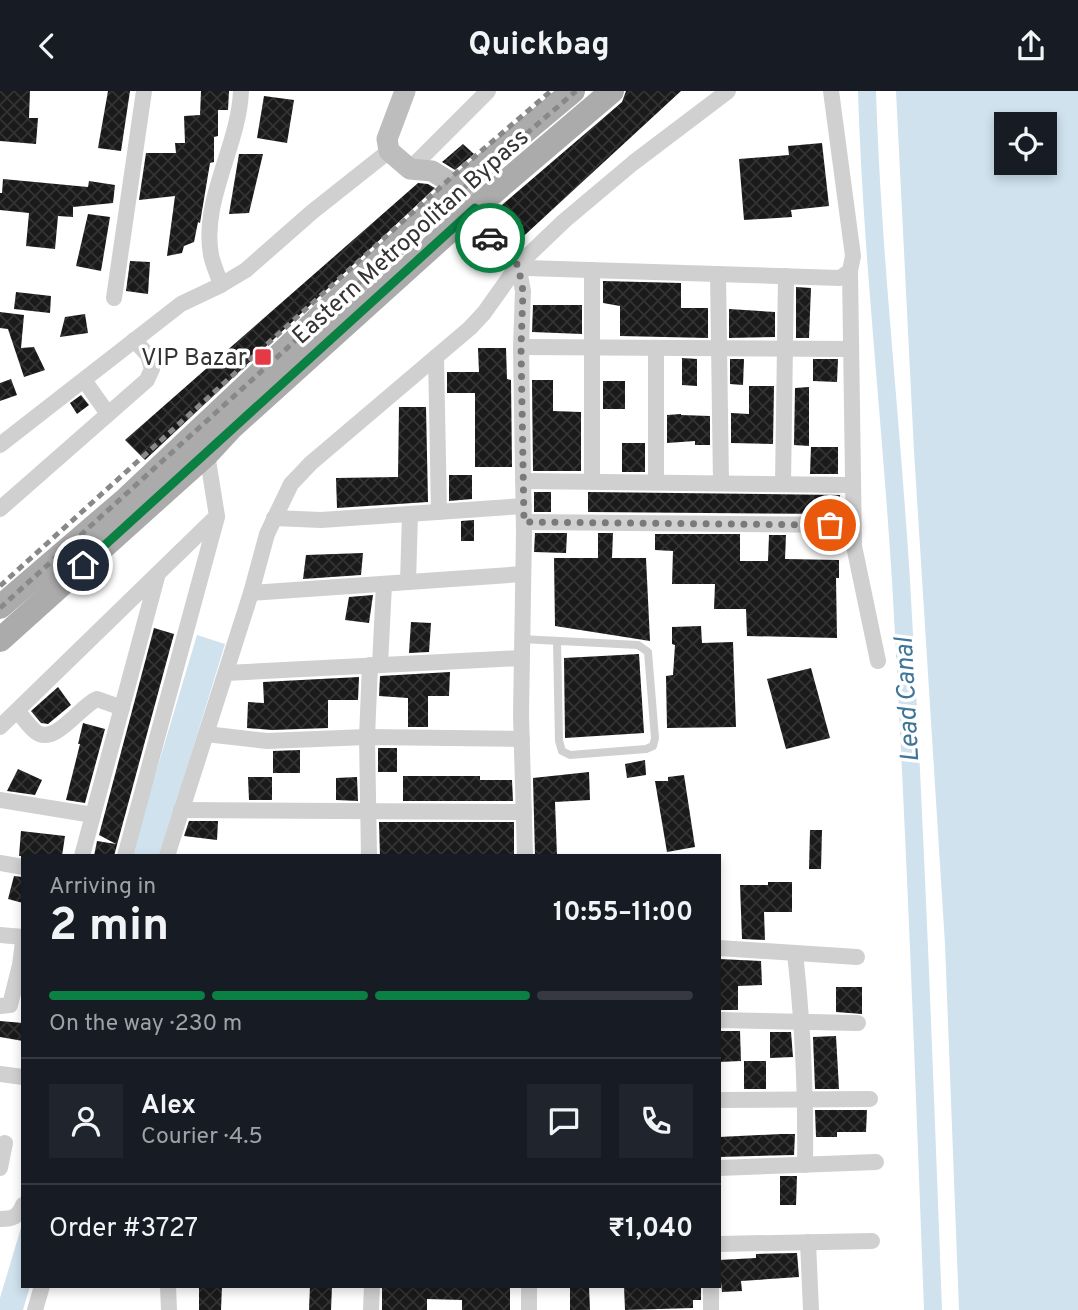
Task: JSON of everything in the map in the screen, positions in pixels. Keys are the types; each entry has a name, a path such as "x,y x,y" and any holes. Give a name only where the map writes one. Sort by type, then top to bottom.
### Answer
{"main road":[{"path":"405,91 387,139 388,151 410,169 432,171 458,187 475,208"},
{"name":"Eastern Metropolitan Bypass","path":"0,607 125,499 458,187 573,91"},
{"path":"0,640 475,208 612,91"}],"street":[{"path":"114,299 144,91"},
{"path":"221,285 211,256 211,217 241,91"},
{"path":"410,169 488,91"},
{"path":"168,854 274,519 291,484 311,463 484,313 518,265 564,221 616,176 728,91"},
{"path":"831,91 853,256 850,271 853,526 858,571 878,661"},
{"path":"1,437 84,380 181,304 246,270 388,151"},
{"path":"475,208 494,243 509,259 526,268 840,278 850,271"},
{"path":"518,265 523,291 521,347 524,514 521,657 525,854"},
{"path":"592,270 592,480"},
{"path":"718,274 721,483"},
{"path":"783,484 786,276"},
{"path":"0,509 147,380 152,369 148,355 134,340"},
{"path":"521,347 851,349"},
{"path":"656,348 656,481"},
{"path":"436,357 439,512"},
{"path":"84,380 108,414"},
{"path":"126,854 217,516 207,454"},
{"path":"523,481 853,485"},
{"path":"274,519 321,520 439,512 853,526"},
{"path":"408,582 410,514"},
{"path":"0,727 217,516"},
{"path":"83,854 157,574"},
{"path":"251,593 523,574"},
{"path":"369,854 367,737 384,584"},
{"path":"226,673 521,657"},
{"path":"17,711 37,733 46,736 55,734 88,702 97,699 122,708"},
{"path":"206,734 267,741 367,737 522,739"},
{"path":"0,800 93,815"},
{"path":"181,810 524,812"},
{"path":"0,863 21,867"},
{"path":"0,935 21,937"},
{"path":"721,948 857,957"},
{"path":"795,953 803,1022 805,1165"},
{"path":"11,1007 21,957"},
{"path":"721,1020 858,1023"},
{"path":"0,1074 21,1077"},
{"path":"721,1100 870,1099"},
{"path":"0,1168 3,1143 21,1143"},
{"path":"721,1168 876,1163"},
{"path":"0,1219 13,1218 21,1210"},
{"path":"721,1244 872,1241"},
{"path":"808,1242 811,1310"},
{"path":"34,1310 41,1288"},
{"path":"168,1288 169,1310"},
{"path":"371,1310 372,1288"},
{"path":"529,1288 530,1310"},
{"path":"711,1288 712,1310"}],"lane":[{"path":"522,639 638,645 645,648 648,652 655,739 653,746 646,749 570,755 562,751 559,741 557,641"}],"water":[{"path":"896,91 1078,91 1078,1310 959,1310 945,944 914,451"},
{"path":"197,635 225,644 161,854 132,854"},
{"path":"21,1228 21,1288 29,1288 23,1310 0,1310 0,1298"}],"building":[{"path":"0,91 30,91 29,118 38,118 36,144 0,141"},
{"path":"108,91 130,91 121,151 98,148"},
{"path":"201,91 229,91 228,110 218,110 214,162 210,163 200,223 198,222 194,242 184,246 182,253 167,256 175,196 139,200 146,153 176,153 175,143 185,143 184,116 200,115"},
{"path":"626,91 681,91 514,245 496,210 622,102"},
{"path":"264,96 294,100 287,143 257,138"},
{"path":"822,143 829,206 791,210 792,217 744,220 739,159 789,155 788,146"},
{"path":"463,144 474,154 455,170 442,162"},
{"path":"239,154 263,154 249,213 229,214"},
{"path":"3,179 88,187 89,181 115,185 113,203 73,207 73,217 58,216 55,249 26,246 29,213 0,210"},
{"path":"418,183 435,188 145,460 125,440"},
{"path":"88,214 110,217 101,271 76,266"},
{"path":"130,261 150,262 148,294 126,291"},
{"path":"603,281 681,283 681,308 708,308 708,338 620,336 620,306 603,303"},
{"path":"796,287 811,288 809,338 796,338"},
{"path":"16,292 51,296 50,313 14,309"},
{"path":"533,305 582,305 582,334 532,332"},
{"path":"729,309 775,312 775,337 729,338"},
{"path":"0,312 24,315 21,348 34,347 45,370 24,377 8,329 0,328"},
{"path":"85,314 88,333 60,337 65,317"},
{"path":"478,348 506,348 507,379 511,380 512,467 475,467 475,393 447,393 447,372 479,372"},
{"path":"682,358 697,359 697,386 682,385"},
{"path":"730,359 744,359 743,385 730,384"},
{"path":"813,359 838,359 837,382 813,381"},
{"path":"11,379 17,395 0,401 0,383"},
{"path":"532,380 553,380 553,411 581,412 581,471 533,471"},
{"path":"603,381 625,381 625,409 603,409"},
{"path":"749,386 774,386 773,444 731,443 731,413 749,414"},
{"path":"809,387 809,446 794,445 795,388"},
{"path":"81,395 89,405 77,414 70,403"},
{"path":"399,407 426,407 428,502 337,508 336,478 398,477"},
{"path":"667,415 710,416 710,445 695,445 695,441 667,443"},
{"path":"622,443 645,443 645,472 622,472"},
{"path":"811,447 838,447 838,474 810,474"},
{"path":"449,475 472,475 472,499 449,501"},
{"path":"534,492 551,492 551,512 534,512"},
{"path":"588,492 840,495 840,514 588,512"},
{"path":"474,520 474,541 461,541 461,521"},
{"path":"535,533 567,533 566,553 534,552"},
{"path":"598,533 613,533 612,558 646,558 650,641 555,626 554,558 598,558"},
{"path":"655,534 740,534 740,561 768,561 769,535 786,535 785,559 839,560 839,578 836,578 837,638 747,636 746,609 714,609 715,584 672,584 673,551 655,550"},
{"path":"363,553 361,575 303,579 306,555"},
{"path":"373,595 369,623 345,620 349,597"},
{"path":"411,622 431,623 429,652 409,653"},
{"path":"701,626 702,643 733,642 736,727 667,728 666,676 673,675 675,645 672,644 672,627"},
{"path":"154,628 174,634 115,854 94,854 97,841 116,844 99,835"},
{"path":"639,654 644,733 565,738 564,658"},
{"path":"811,668 830,738 786,749 767,679"},
{"path":"450,672 449,696 428,696 428,727 408,727 408,698 379,696 380,676"},
{"path":"359,677 358,700 328,700 328,728 247,728 248,702 264,703 263,682"},
{"path":"58,687 71,705 48,724 41,723 31,711"},
{"path":"83,723 105,729 85,803 66,800"},
{"path":"378,748 397,748 397,772 378,772"},
{"path":"300,750 300,773 273,773 273,751"},
{"path":"645,760 646,775 627,778 625,764"},
{"path":"18,769 42,780 35,795 7,791"},
{"path":"589,772 590,800 555,802 557,854 535,854 533,778"},
{"path":"684,775 695,847 667,852 655,781 668,781 668,777"},
{"path":"403,776 480,776 480,780 512,780 513,801 403,801"},
{"path":"248,777 272,777 272,800 249,800"},
{"path":"357,777 358,801 336,800 336,778"},
{"path":"189,821 218,821 217,840 184,836"},
{"path":"379,822 514,822 514,854 380,854"},
{"path":"810,830 822,830 821,869 809,869"},
{"path":"21,831 65,836 62,854 19,856"},
{"path":"14,876 21,877 21,902 8,899"},
{"path":"768,882 792,882 792,912 764,912 765,940 742,939 740,885 768,885"},
{"path":"721,959 761,961 762,985 738,986 738,1010 721,1010"},
{"path":"836,987 862,987 862,1014 836,1012"},
{"path":"0,1021 21,1023 21,1041 0,1037"},
{"path":"721,1031 740,1031 741,1061 721,1062"},
{"path":"770,1032 791,1032 793,1057 770,1058"},
{"path":"836,1036 839,1089 815,1089 813,1037"},
{"path":"744,1061 766,1061 766,1089 744,1089"},
{"path":"815,1110 867,1110 866,1132 837,1132 837,1137 816,1137"},
{"path":"795,1134 794,1155 721,1157 721,1137"},
{"path":"780,1176 797,1176 796,1205 780,1205"},
{"path":"797,1253 799,1277 741,1281 742,1291 722,1292 721,1260 756,1258 756,1254"},
{"path":"199,1288 222,1288 221,1310 199,1310"},
{"path":"310,1288 332,1288 331,1310 309,1310"},
{"path":"382,1288 510,1288 510,1310 462,1310 462,1300 427,1299 427,1310 382,1310"},
{"path":"570,1288 589,1288 590,1310 570,1310"},
{"path":"624,1288 701,1288 701,1300 693,1300 693,1308 625,1310"}],"waterway":[{"name":"Lead Canal","path":"867,91 873,214 906,672 933,1310"}],"railway":[{"path":"0,586 465,165 551,91"},
{"path":"0,608 475,178 576,91"}],"way so far":[{"path":"490,238 518,265 523,283 521,347 524,522 830,525"}],"place":[{"name":"VIP Bazar","path":"263,357"}],"route":[{"path":"83,565 475,208 490,238"}]}
